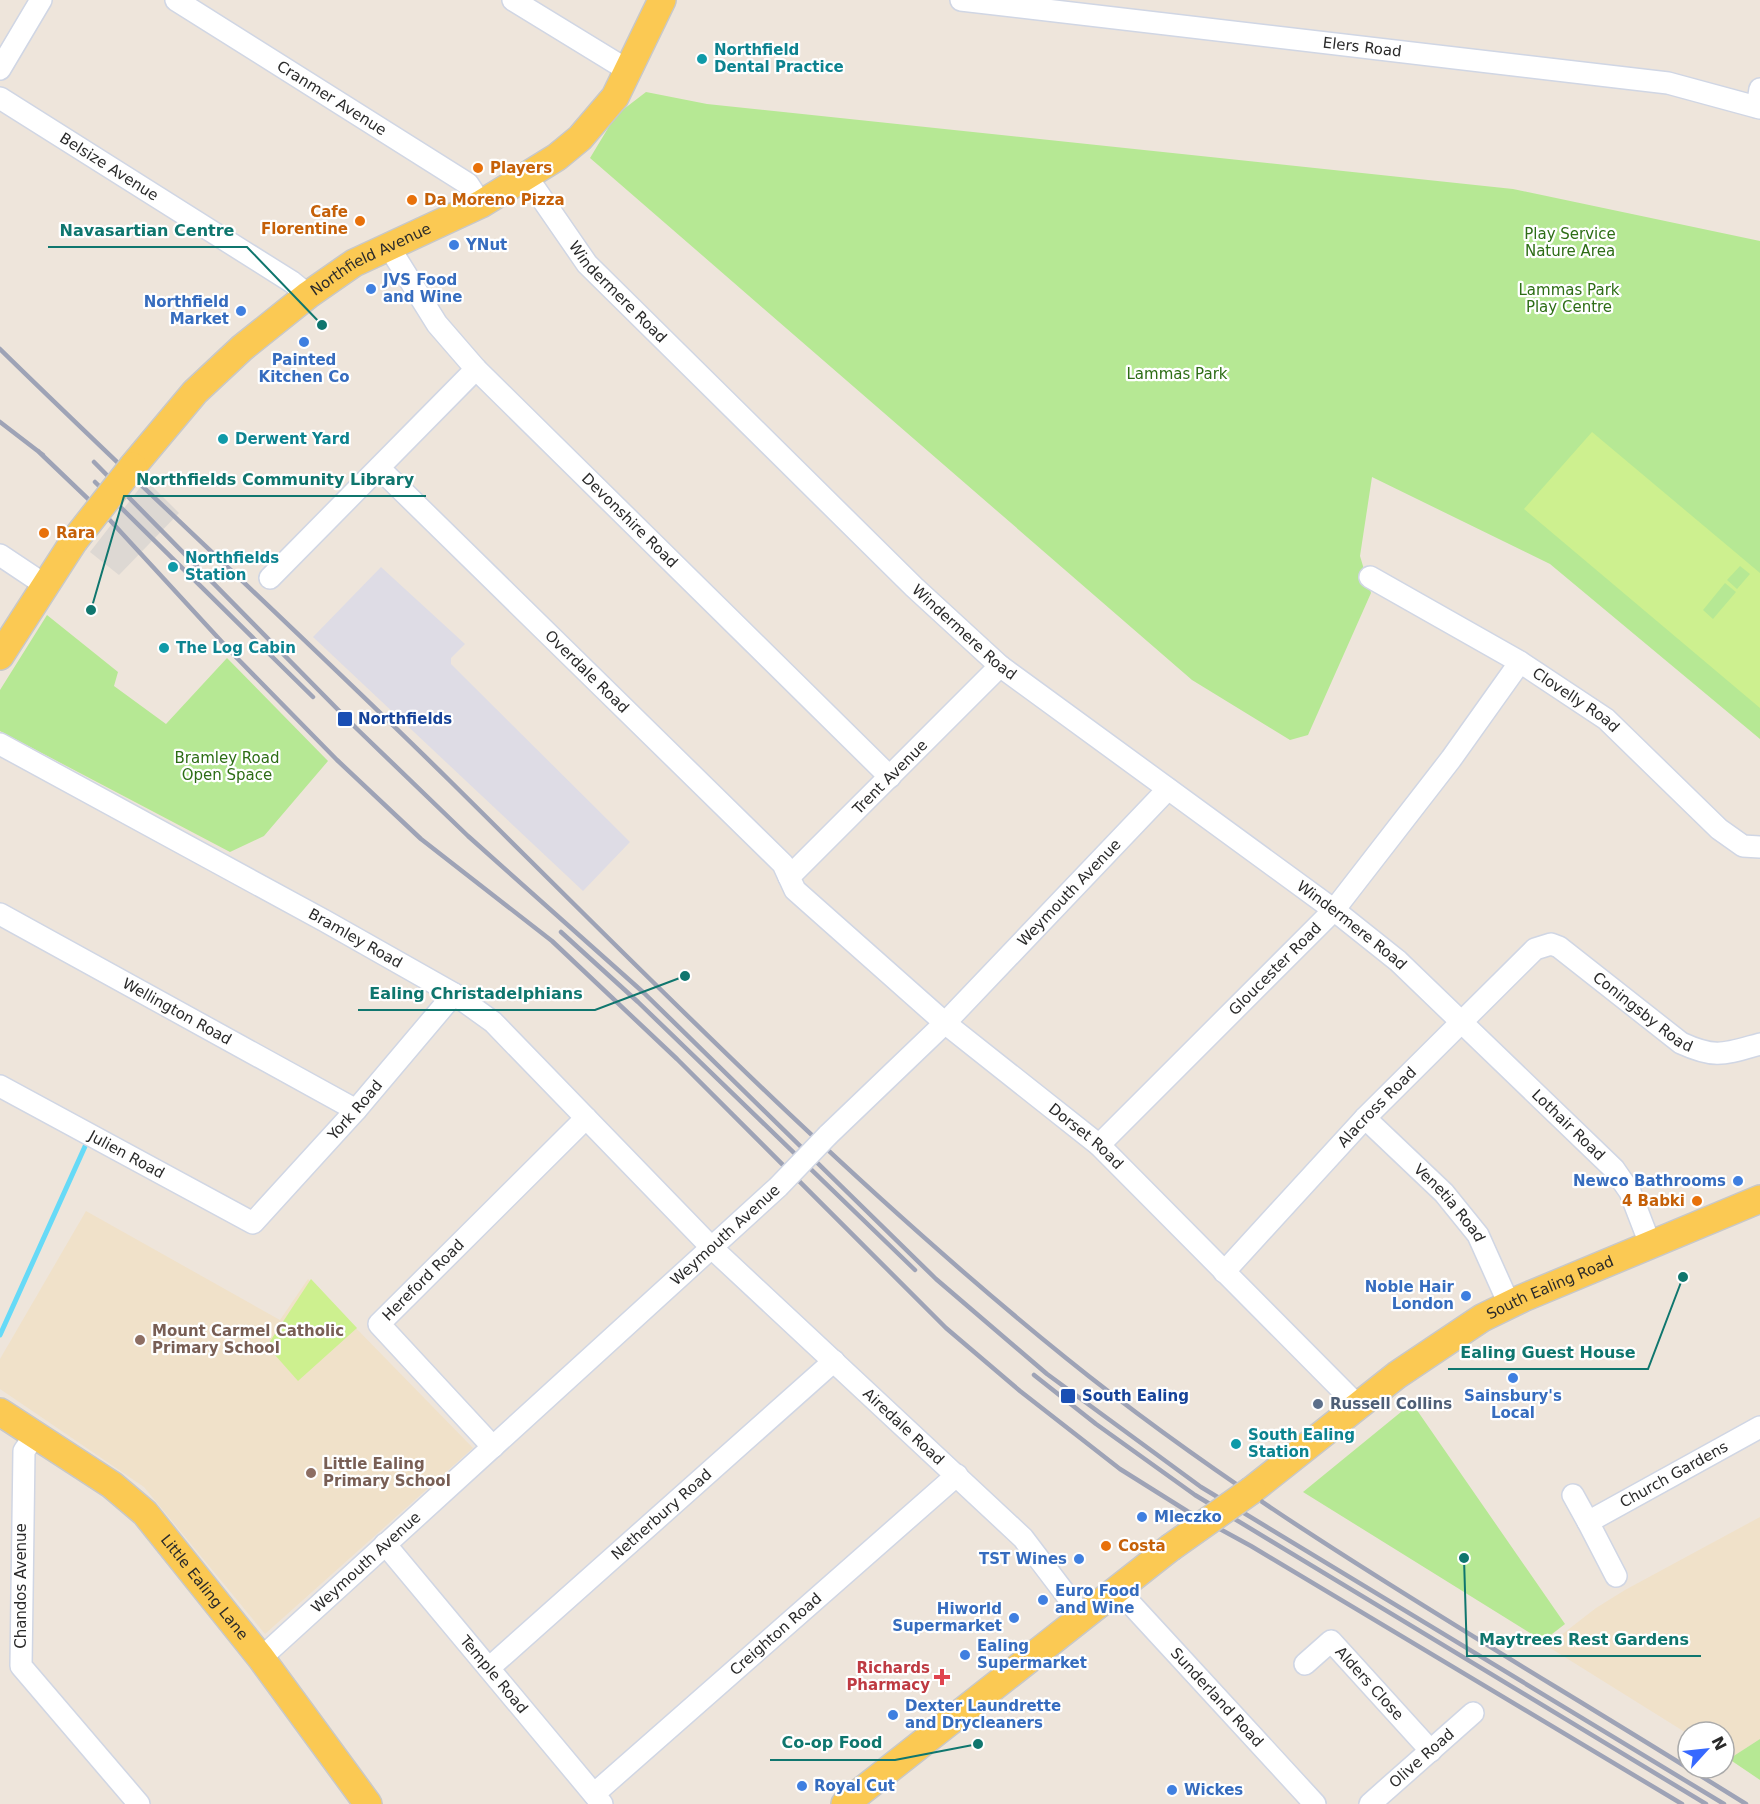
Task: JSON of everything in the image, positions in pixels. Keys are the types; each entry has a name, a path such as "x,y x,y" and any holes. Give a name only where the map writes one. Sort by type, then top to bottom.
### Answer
{"main road":[{"name":"Northfield Avenue","path":"0,656 74,541 195,392 242,348 308,295 354,263 481,204 527,177 579,138 615,97 662,0"},
{"name":"South Ealing Road","path":"845,1804 1170,1548 1252,1490 1357,1405 1439,1344 1509,1304 1760,1199"},
{"name":"Little Ealing Lane","path":"0,1412 112,1485 145,1513 261,1658 368,1804"}],"street":[{"path":"0,69 41,0"},
{"name":"Cranmer Avenue","path":"176,0 468,184 481,204"},
{"path":"513,0 629,71"},
{"name":"Elers Road","path":"961,0 1025,4 1668,83 1759,102"},
{"name":"Belsize Avenue","path":"0,98 308,295"},
{"name":"Windermere Road","path":"527,177 587,264 897,570 1000,666 1334,910 1398,961 1463,1022"},
{"name":"Devonshire Road","path":"389,247 437,324 476,369 890,777"},
{"path":"270,578 476,369"},
{"name":"Overdale Road","path":"379,468 783,864 792,884"},
{"path":"0,555 45,585"},
{"name":"Clovelly Road","path":"1370,577 1520,662 1606,718 1719,829 1743,846 1760,847"},
{"name":"Gloucester Road","path":"1099,1145 1334,910 1451,759 1520,662"},
{"name":"Trent Avenue","path":"792,884 890,777 1000,666"},
{"name":"Bramley Road","path":"0,744 454,994 493,1022 712,1248"},
{"name":"Weymouth Avenue","path":"261,1658 778,1187 828,1135 945,1023 1168,789"},
{"name":"Dorset Road","path":"792,884 945,1023 1099,1145 1357,1405"},
{"name":"Wellington Road","path":"0,914 356,1110"},
{"name":"Coningsby Road","path":"1535,949 1551,944 1559,947 1681,1043 1703,1053 1718,1055 1760,1044"},
{"name":"Alacross Road","path":"1224,1272 1365,1118 1535,949"},
{"name":"York Road","path":"253,1223 356,1110 454,994"},
{"name":"Lothair Road","path":"1463,1022 1614,1169 1630,1192 1650,1244"},
{"name":"Julien Road","path":"0,1086 253,1223"},
{"name":"Hereford Road","path":"493,1447 379,1324 586,1118"},
{"name":"Venetia Road","path":"1365,1118 1444,1193 1478,1235 1509,1304"},
{"name":"Airedale Road","path":"712,1248 1023,1538 1083,1617"},
{"name":"Netherbury Road","path":"489,1668 834,1361"},
{"name":"Church Gardens","path":"1588,1522 1760,1427"},
{"name":"Chandos Avenue","path":"35,1436 24,1451 21,1666 139,1804"},
{"name":"Creighton Road","path":"598,1799 957,1475"},
{"path":"1573,1495 1616,1576"},
{"name":"Temple Road","path":"385,1544 598,1799"},
{"name":"Sunderland Road","path":"1118,1590 1315,1804"},
{"name":"Alders Close","path":"1305,1664 1331,1641 1431,1751"},
{"name":"Olive Road","path":"1370,1804 1473,1713"}],"shaded area":[{"path":"146,480 179,513 119,575 90,552"},
{"path":"381,567 465,644 451,658 451,664 630,842 583,891 313,637"},
{"path":"86,1211 280,1320 308,1279 473,1448 265,1634 144,1487 0,1389 0,1359"},
{"path":"1760,1517 1760,1739 1736,1754 1736,1720 1676,1720 1676,1727 1547,1646 1596,1608"}],"green space":[{"name":"Lammas Park","path":"646,92 707,104 1513,189 1760,241 1760,739 1550,564 1372,477 1360,556 1371,593 1308,735 1290,740 1192,680 590,158 616,115"},
{"path":"1592,432 1760,573 1760,708 1524,509","holes":["1740,566 1750,574 1737,589 1727,580","1725,583 1736,592 1713,619 1703,610"]},
{"name":"Bramley Road Open Space","path":"47,615 118,672 114,686 166,724 227,658 328,761 264,836 230,852 0,731 0,690"},
{"path":"311,1279 357,1328 298,1381 267,1346"},
{"path":"1412,1403 1565,1624 1543,1641 1303,1492"},
{"path":"1760,1739 1760,1780 1736,1764 1736,1754"}],"waterway":[{"path":"0,1335 87,1142"}],"railway":[{"path":"0,349 393,726 750,1077 905,1221 985,1290 1139,1415 1292,1522 1449,1622 1676,1761"},
{"path":"0,422 43,455"},
{"path":"38,451 107,517 233,654 337,760 421,839 552,941 677,1059 946,1328 1020,1391 1120,1469 1187,1511 1251,1546 1682,1804"},
{"path":"94,462 356,728 468,836 644,993 936,1279 1047,1374 1201,1487 1724,1804"},
{"path":"95,482 313,697"},
{"path":"561,932 638,1002 915,1270"},
{"path":"1034,1375 1096,1424 1195,1495 1706,1804"},
{"path":"1707,1780 1746,1804"}],"place":[{"name":"Northfield Dental Practice","path":"702,59"},
{"name":"Players","path":"478,168"},
{"name":"Da Moreno Pizza","path":"412,200"},
{"name":"Cafe Florentine","path":"360,221"},
{"name":"YNut","path":"454,245"},
{"name":"JVS Food and Wine","path":"371,289"},
{"name":"Northfield Market","path":"241,311"},
{"name":"Navasartian Centre","path":"322,325"},
{"name":"Painted Kitchen Co","path":"304,342"},
{"name":"Derwent Yard","path":"223,439"},
{"name":"Rara","path":"44,533"},
{"name":"Northfields Station","path":"173,567"},
{"name":"Northfields Community Library","path":"91,610"},
{"name":"The Log Cabin","path":"164,648"},
{"name":"Northfields","path":"345,719"},
{"name":"Ealing Christadelphians","path":"685,976"},
{"name":"Newco Bathrooms","path":"1738,1181"},
{"name":"4 Babki","path":"1697,1201"},
{"name":"Ealing Guest House","path":"1683,1277"},
{"name":"Noble Hair London","path":"1466,1296"},
{"name":"Mount Carmel Catholic Primary School","path":"140,1340"},
{"name":"Sainsbury's Local","path":"1513,1378"},
{"name":"South Ealing","path":"1068,1396"},
{"name":"Russell Collins","path":"1318,1404"},
{"name":"South Ealing Station","path":"1236,1444"},
{"name":"Little Ealing Primary School","path":"311,1473"},
{"name":"Mleczko","path":"1142,1517"},
{"name":"Costa","path":"1106,1546"},
{"name":"Maytrees Rest Gardens","path":"1464,1558"},
{"name":"TST Wines","path":"1079,1559"},
{"name":"Euro Food and Wine","path":"1043,1600"},
{"name":"Hiworld Supermarket","path":"1014,1618"},
{"name":"Ealing Supermarket","path":"965,1655"},
{"name":"Richards Pharmacy","path":"942,1677"},
{"name":"Dexter Laundrette and Drycleaners","path":"893,1715"},
{"name":"Co-op Food","path":"978,1744"},
{"name":"Royal Cut","path":"802,1786"},
{"name":"Wickes","path":"1172,1790"}],"park label":[{"name":"Play Service Nature Area","path":"1570,242"},
{"name":"Lammas Park Play Centre","path":"1569,298"}]}
